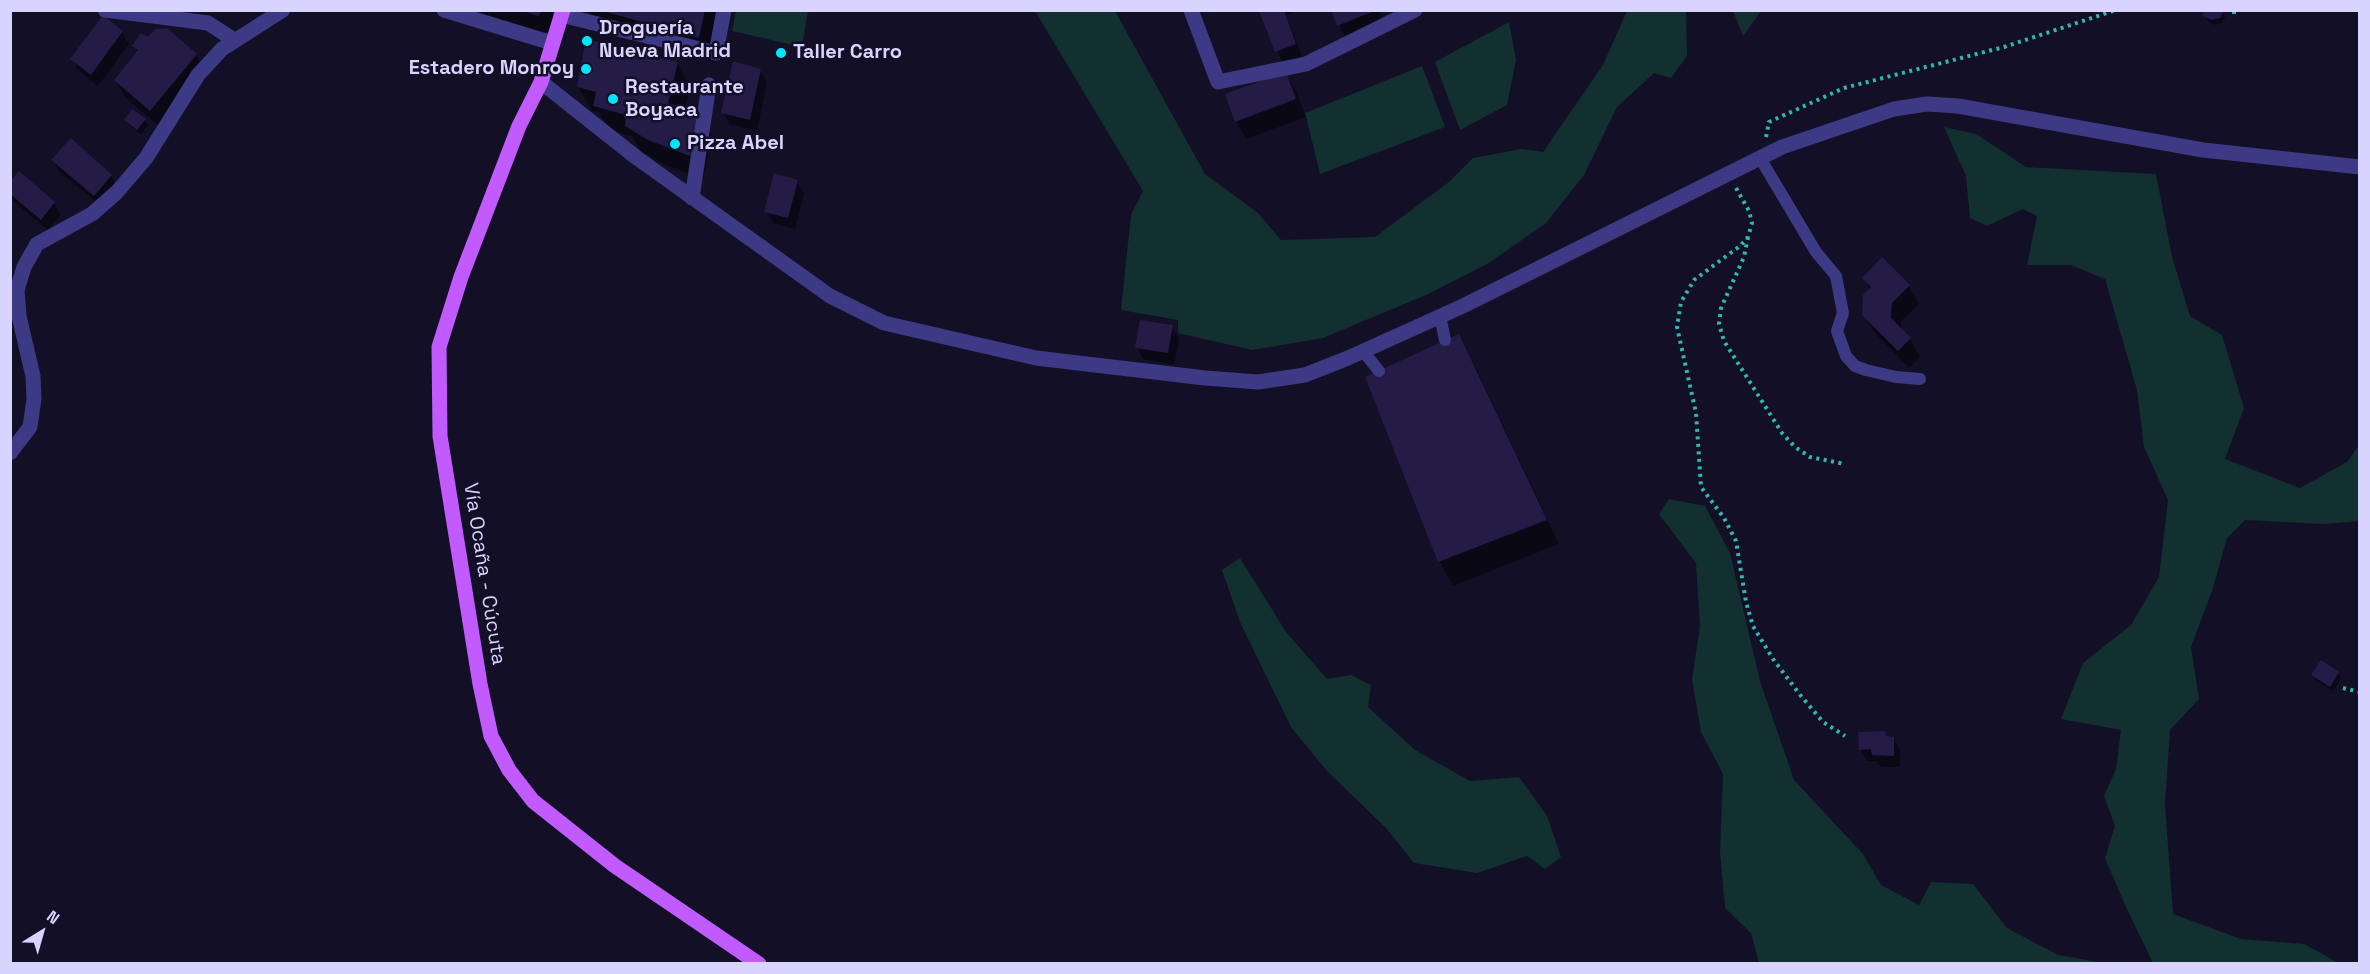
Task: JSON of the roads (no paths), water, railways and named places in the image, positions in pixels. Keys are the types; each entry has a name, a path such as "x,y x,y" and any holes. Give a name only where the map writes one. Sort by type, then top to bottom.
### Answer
{"main road":[{"name":"Vía Ocaña - Cúcuta","path":"562,13 541,82 519,126 469,255 439,347 440,436 480,684 491,736 509,771 533,801 615,866 759,963"}],"street":[{"path":"105,10 208,23 234,40"},
{"path":"10,453 30,427 34,399 33,376 19,316 16,290 24,267 37,244 92,214 117,192 146,158 198,75 222,49 283,10"},
{"path":"444,10 552,43"},
{"path":"562,13 716,53 724,10"},
{"path":"1191,10 1218,82 1306,64 1415,10"},
{"path":"541,82 692,198 830,296 884,322 1036,358 1258,382 1305,375 1363,351 1440,316 1782,147 1894,109 1927,104 1958,106 2203,150 2360,167"},
{"path":"692,198 709,85"}],"lane":[{"path":"1760,158 1816,252 1836,276 1843,313 1837,331 1846,356 1855,366 1866,370 1896,377 1920,379"},
{"path":"1440,316 1445,340"},
{"path":"1363,351 1379,370"}],"place":[{"name":"Droguería Nueva Madrid","path":"587,41"},
{"name":"Taller Carro","path":"781,53"},
{"name":"Estadero Monroy","path":"586,69"},
{"name":"Restaurante Boyaca","path":"613,99"},
{"name":"Pizza Abel","path":"675,144"}]}
